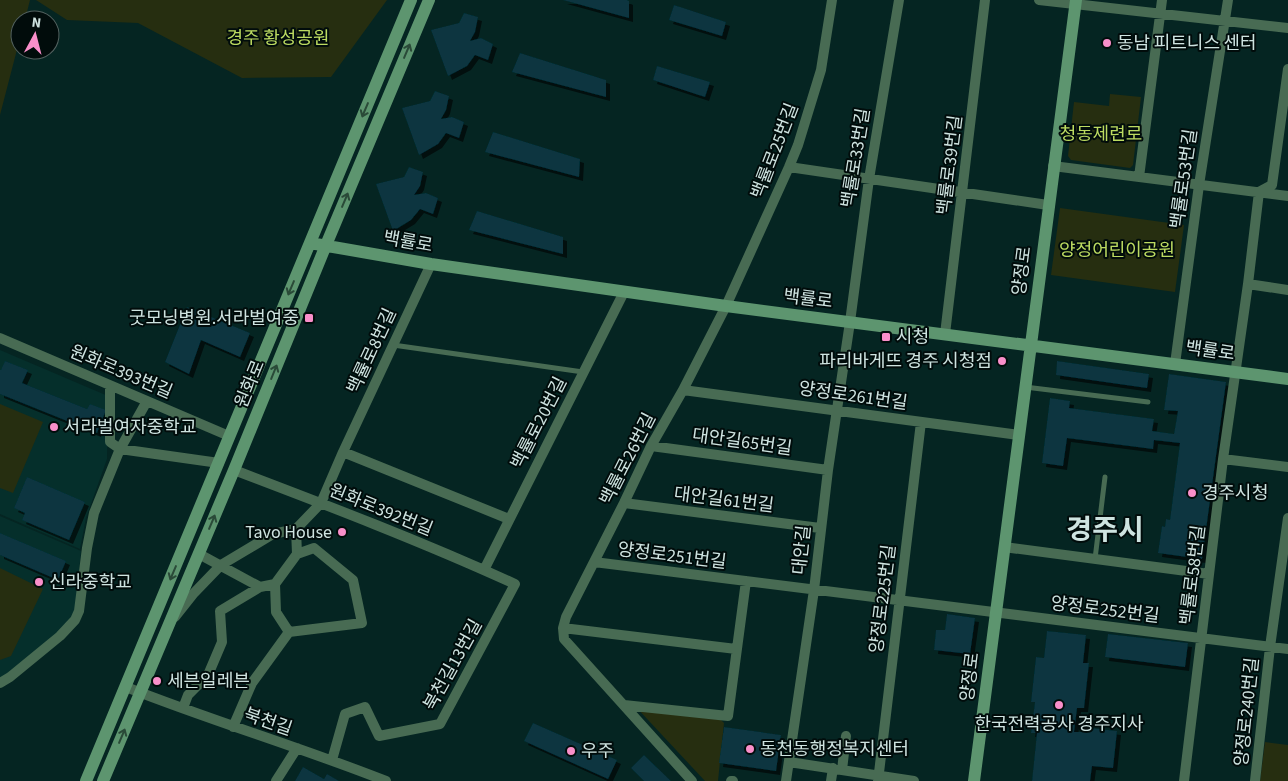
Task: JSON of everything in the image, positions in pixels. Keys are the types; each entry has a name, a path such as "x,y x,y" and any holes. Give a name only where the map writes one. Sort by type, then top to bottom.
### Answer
{"street":[{"name":"원화로","path":"86,781 411,0"},
{"name":"원화로","path":"103,781 429,0"},
{"name":"백률로25번길","path":"726,306 798,145 821,70 832,0"},
{"name":"백률로33번길","path":"850,322 869,179 899,0"},
{"name":"백률로39번길","path":"945,334 985,0"},
{"path":"1038,0 1075,2 1160,14 1288,28"},
{"path":"1139,177 1162,0"},
{"name":"백률로53번길","path":"1175,364 1199,184 1228,0"},
{"name":"양정로","path":"974,781 1075,2"},
{"path":"1259,192 1272,185 1288,69"},
{"path":"1053,166 1288,196"},
{"path":"789,167 1048,205"},
{"name":"백률로58번길","path":"1184,781 1223,459 1259,192"},
{"name":"백률로","path":"310,243 431,264 624,292 1288,379"},
{"name":"백률로8번길","path":"296,530 321,503 431,264"},
{"path":"1248,284 1288,290"},
{"name":"백률로20번길","path":"484,570 624,292"},
{"name":"백률로26번길","path":"563,628 566,617 651,446 684,390 726,306"},
{"name":"대안길","path":"786,781 850,322"},
{"name":"원화로393번길","path":"0,338 229,436"},
{"path":"110,386 110,442 120,448 218,463 234,470"},
{"name":"양정로261번길","path":"684,390 1019,435"},
{"path":"0,684 60,636 76,620 94,513 120,448 147,401"},
{"name":"양정로225번길","path":"878,778 921,422"},
{"name":"대안길65번길","path":"651,446 828,470"},
{"path":"343,452 508,520"},
{"path":"1223,459 1288,467"},
{"name":"원화로392번길","path":"234,470 321,503 515,584"},
{"name":"대안길61번길","path":"624,503 820,528"},
{"path":"1270,647 1288,518"},
{"path":"168,627 194,593 221,566 274,534 296,530 297,554"},
{"path":"1004,547 1210,574"},
{"path":"232,727 252,683 289,632 362,623 353,580 314,548 297,554 275,584 276,612 289,632"},
{"path":"199,554 260,587"},
{"name":"양정로251번길","path":"594,562 995,612"},
{"name":"양정로251번길","path":"624,705 728,716 746,581"},
{"path":"183,708 188,695 208,675 222,642 220,611 260,587 275,584"},
{"name":"북천길13번길","path":"332,760 345,714 365,707 379,736 440,724 515,584"},
{"name":"양정로252번길","path":"995,612 1288,649"},
{"path":"692,781 564,639 563,628 736,650"},
{"name":"양정로240번길","path":"1255,781 1270,647"},
{"name":"북천길","path":"126,687 232,727 332,760 386,781"},
{"path":"831,781 837,769 846,736"},
{"path":"276,781 296,748"},
{"path":"788,762 837,769 878,778 914,781"}],"lane":[{"path":"393,345 583,372"},
{"path":"1025,387 1148,402"},
{"path":"1095,559 1105,476"}],"shaded area":[{"name":"서라벌여자중학교","path":"0,350 108,396 107,459 86,518 80,549 0,514"},
{"name":"신라중학교","path":"0,516 81,551 75,614 62,629 0,679"}],"green space":[{"path":"0,0 30,0 28,10 10,10 10,60 14,60 0,115"},
{"name":"경주 황성공원","path":"36,0 387,0 331,77 242,78 138,23 67,20 60,15 60,10 52,10"},
{"name":"청동제련로","path":"1110,94 1141,97 1133,165 1130,168 1071,160 1068,156 1074,102 1109,106"},
{"name":"양정어린이공원","path":"1060,208 1184,225 1175,292 1051,275"},
{"path":"0,404 43,422 13,493 0,488"},
{"path":"0,568 43,589 11,656 0,660"},
{"path":"635,706 720,719 724,723 718,781 705,781"},
{"path":"1265,742 1288,745 1288,781 1260,781"}],"building":[{"path":"563,0 627,0 629,1 629,18"},
{"path":"674,5 726,22 722,36 669,20"},
{"path":"464,13 478,17 475,32 470,41 481,38 493,44 488,60 475,55 467,66 448,76 431,30 459,23"},
{"path":"520,53 606,80 606,97 512,72"},
{"path":"657,66 710,82 705,97 653,80"},
{"path":"435,91 449,96 446,110 441,119 452,117 464,122 459,138 446,133 438,144 419,155 402,108 430,101"},
{"path":"493,132 580,159 579,177 485,152"},
{"path":"409,167 423,172 420,186 414,195 426,193 438,198 433,214 420,209 411,220 393,231 376,184 404,177"},
{"path":"477,211 563,237 563,254 469,230"},
{"path":"187,307 250,333 240,357 201,340 189,374 165,362"},
{"path":"5,361 28,370 22,383 87,409 90,404 106,410 97,433 0,394 0,370"},
{"path":"1057,361 1149,374 1147,388 1056,375"},
{"name":"경주시청","path":"1169,374 1226,382 1202,559 1158,553 1162,526 1165,527 1166,519 1170,520 1180,443 1154,440 1153,449 1067,438 1063,466 1042,463 1050,398 1070,401 1069,408 1154,419 1152,431 1174,434 1178,411 1164,410"},
{"path":"27,477 85,502 69,540 22,520 25,513 14,508"},
{"path":"0,533 66,561 58,580 0,555"},
{"path":"947,614 975,618 970,654 934,650 936,630 945,630"},
{"name":"한국전력공사 경주지사","path":"1047,631 1086,635 1083,663 1089,663 1084,708 1077,708 1074,732 1081,732 1081,727 1117,731 1113,768 1092,766 1090,781 1032,781 1037,733 1031,733 1035,702 1031,702 1036,657 1044,658"},
{"path":"1108,634 1188,643 1185,667 1105,657"},
{"name":"우주","path":"533,723 617,760 608,779 524,741"},
{"name":"동천동행정복지센터","path":"724,727 781,735 776,771 719,763"},
{"name":"우주","path":"644,755 671,781 644,781 631,768"},
{"path":"303,767 324,779 327,774 339,781 295,781"}],"place":[{"name":"동남 피트니스 센터","path":"1107,43"},
{"name":"굿모닝병원.서라벌여중","path":"309,318"},
{"name":"시청","path":"886,337"},
{"name":"파리바게뜨 경주 시청점","path":"1002,361"},
{"name":"서라벌여자중학교","path":"54,427"},
{"name":"경주시청","path":"1192,493"},
{"name":"Tavo House","path":"342,532"},
{"name":"신라중학교","path":"39,582"},
{"name":"세븐일레븐","path":"157,681"},
{"name":"한국전력공사 경주지사","path":"1059,705"},
{"name":"동천동행정복지센터","path":"750,749"},
{"name":"우주","path":"571,751"}],"district":[{"name":"경주시","path":"1105,530"}]}
